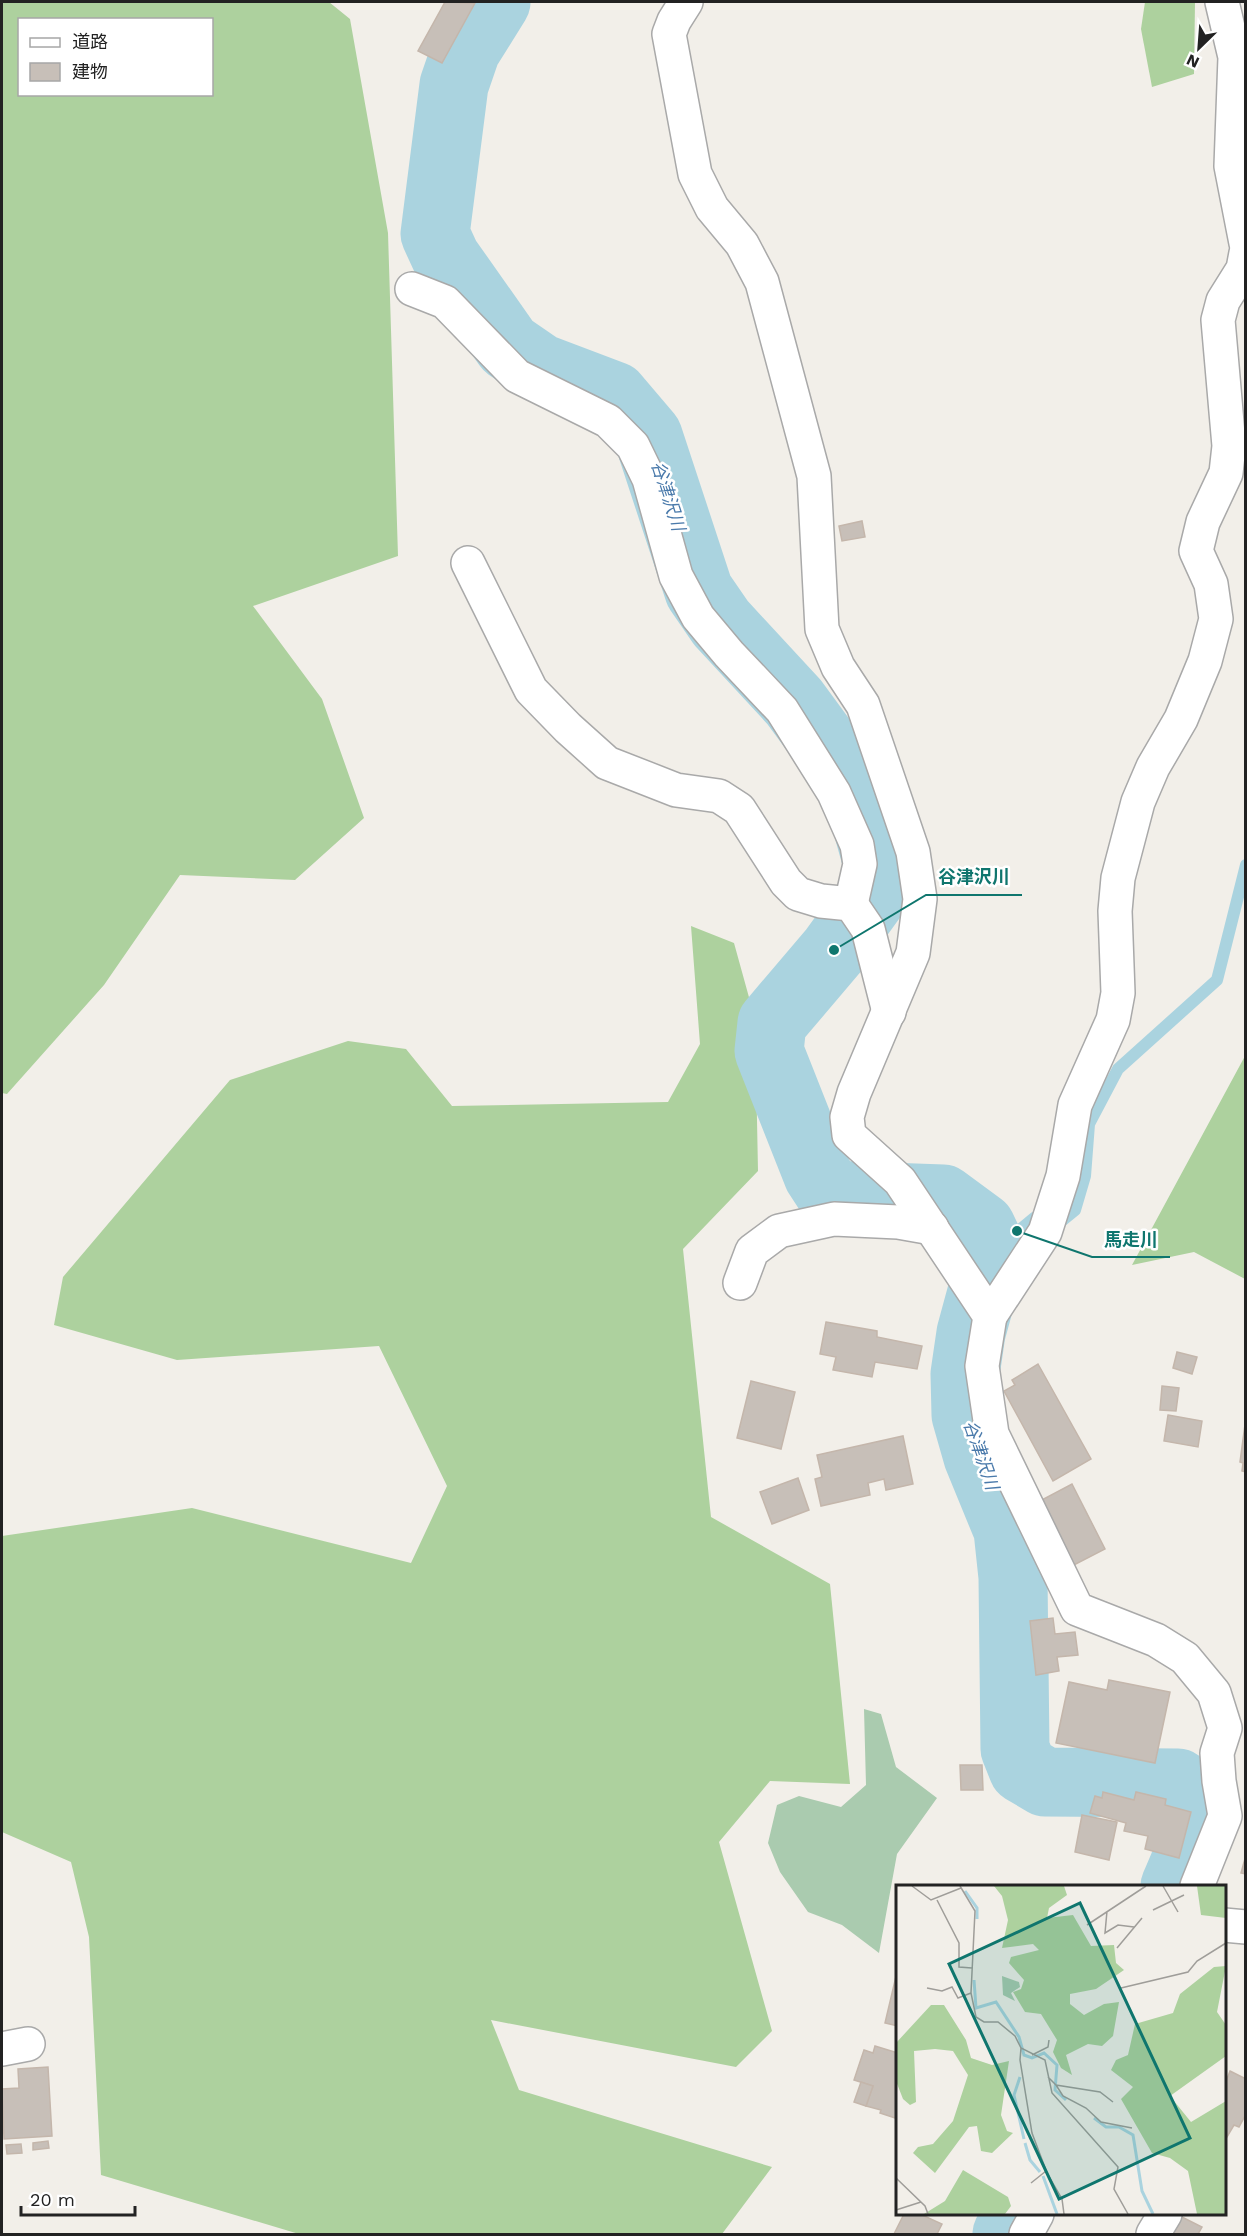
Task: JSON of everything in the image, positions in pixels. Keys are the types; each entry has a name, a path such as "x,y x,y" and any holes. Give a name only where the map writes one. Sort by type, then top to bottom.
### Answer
{"street":[{"path":"686,2 669,34 695,174 712,208 742,244 762,282 814,476 822,629 838,667 863,705 913,852 920,898 913,952 854,1093 847,1117 849,1135 900,1181 990,1316"},
{"path":"1198,1885 1225,1816 1217,1753 1225,1728 1214,1693 1185,1658 1156,1640 1077,1609 992,1434 982,1366 990,1316 1045,1232 1063,1176 1075,1105 1113,1020 1119,993 1115,910 1118,878 1138,802 1153,767 1181,719 1205,661 1216,619 1211,584 1196,550 1203,522 1226,473 1229,446 1218,320 1223,301 1245,258 1231,166 1235,57 1222,2"},
{"path":"412,289 445,302 517,375 608,421 633,446 649,479 676,576 698,617 782,710 834,793 857,845 860,864 850,904"},
{"path":"468,562 531,690 568,728 607,762 676,790 719,796 739,809 786,882 798,894 821,901 850,904 868,929 889,1012"},
{"path":"740,1283 752,1251 779,1231 834,1220 898,1222 932,1228"},
{"path":"1226,1925 1245,1927"},
{"path":"1026,2235 1036,2215"},
{"path":"1153,2235 1163,2215"}],"green space":[{"path":"2,2 329,2 350,19 388,233 398,556 253,606 322,699 364,818 295,880 180,875 104,985 7,1094 2,1093"},
{"path":"1145,2 1195,2 1194,74 1152,87 1141,29"},
{"path":"691,926 734,943 755,1019 758,1171 683,1249 711,1517 830,1584 850,1784 770,1781 719,1842 772,2031 736,2067 491,2020 519,2090 772,2167 722,2234 299,2234 101,2175 89,1937 71,1862 2,1832 2,1536 192,1508 411,1563 447,1486 379,1346 177,1360 54,1325 63,1277 230,1080 348,1041 406,1049 452,1106 668,1102 700,1044"},
{"path":"1245,1056 1245,1279 1194,1252 1132,1265"},
{"path":"864,1709 881,1714 896,1767 937,1798 897,1854 879,1953 842,1925 808,1912 780,1872 768,1843 777,1805 799,1796 841,1807 866,1785"}],"building":[{"path":"445,2 475,3 442,63 418,51"},
{"path":"862,521 865,537 842,541 839,526"},
{"path":"826,1322 877,1331 877,1337 922,1346 917,1369 875,1362 872,1377 833,1370 836,1357 820,1354"},
{"path":"1177,1352 1197,1357 1192,1374 1173,1368"},
{"path":"1038,1364 1091,1459 1053,1481 1004,1391 1015,1385 1012,1380"},
{"path":"751,1381 795,1392 781,1449 737,1438"},
{"path":"1162,1386 1179,1388 1176,1411 1160,1410"},
{"path":"1168,1415 1202,1421 1198,1447 1164,1441"},
{"path":"1246,1417 1246,1472 1242,1471 1243,1463 1240,1462"},
{"path":"903,1436 913,1484 886,1490 884,1479 868,1483 870,1495 821,1506 815,1479 822,1477 817,1455"},
{"path":"798,1478 809,1510 772,1524 760,1492"},
{"path":"1072,1484 1105,1549 1070,1567 1036,1503"},
{"path":"1053,1618 1055,1634 1075,1632 1078,1655 1057,1657 1059,1671 1036,1675 1030,1621"},
{"path":"1109,1680 1170,1692 1155,1763 1056,1743 1069,1682 1107,1690"},
{"path":"960,1765 982,1765 983,1790 961,1790"},
{"path":"1103,1792 1134,1800 1136,1792 1166,1799 1165,1805 1191,1812 1179,1858 1145,1849 1148,1836 1124,1831 1126,1823 1090,1813 1095,1796 1102,1798"},
{"path":"1082,1815 1117,1822 1109,1860 1075,1852"},
{"path":"1246,1855 1246,1874 1241,1873"},
{"path":"896,1976 896,2026 885,2023"},
{"path":"875,2046 896,2052 896,2118 880,2113 881,2110 866,2106 873,2086 854,2080 864,2050 873,2053"},
{"path":"48,2067 52,2136 4,2139 2,2089 19,2088 18,2069"},
{"path":"1230,2071 1246,2079 1246,2114 1239,2127 1234,2125 1226,2139 1226,2082"},
{"path":"861,2082 873,2086 866,2106 854,2102"},
{"path":"48,2141 49,2148 33,2150 33,2143"},
{"path":"21,2144 22,2153 7,2154 6,2145"},
{"path":"904,2215 922,2215 942,2224 937,2234 894,2234"},
{"path":"1178,2215 1202,2227 1198,2234 1166,2234"}],"waterway":[{"name":"谷津沢川","path":"496,2 466,50 454,85 435,234 446,258 508,346 540,368 614,396 648,436 699,591 721,623 794,702 841,766 866,821 879,868 873,896 834,950 772,1023 769,1051 818,1175 831,1195 943,1199 981,1227 993,1252 971,1333 965,1374 966,1415 978,1457 1008,1530 1013,1577 1015,1749 1023,1769 1045,1782 1178,1783 1187,1790 1196,1805 1196,1828 1175,1885"},
{"path":"1059,1223 1075,1210 1085,1176 1089,1124 1118,1069 1217,980 1246,865"},
{"path":"993,1252 1034,1218"},
{"name":"谷津沢川","path":"1007,2234 1016,2215"}],"place":[{"name":"谷津沢川","path":"834,950"},
{"name":"馬走川","path":"1017,1231"}]}
